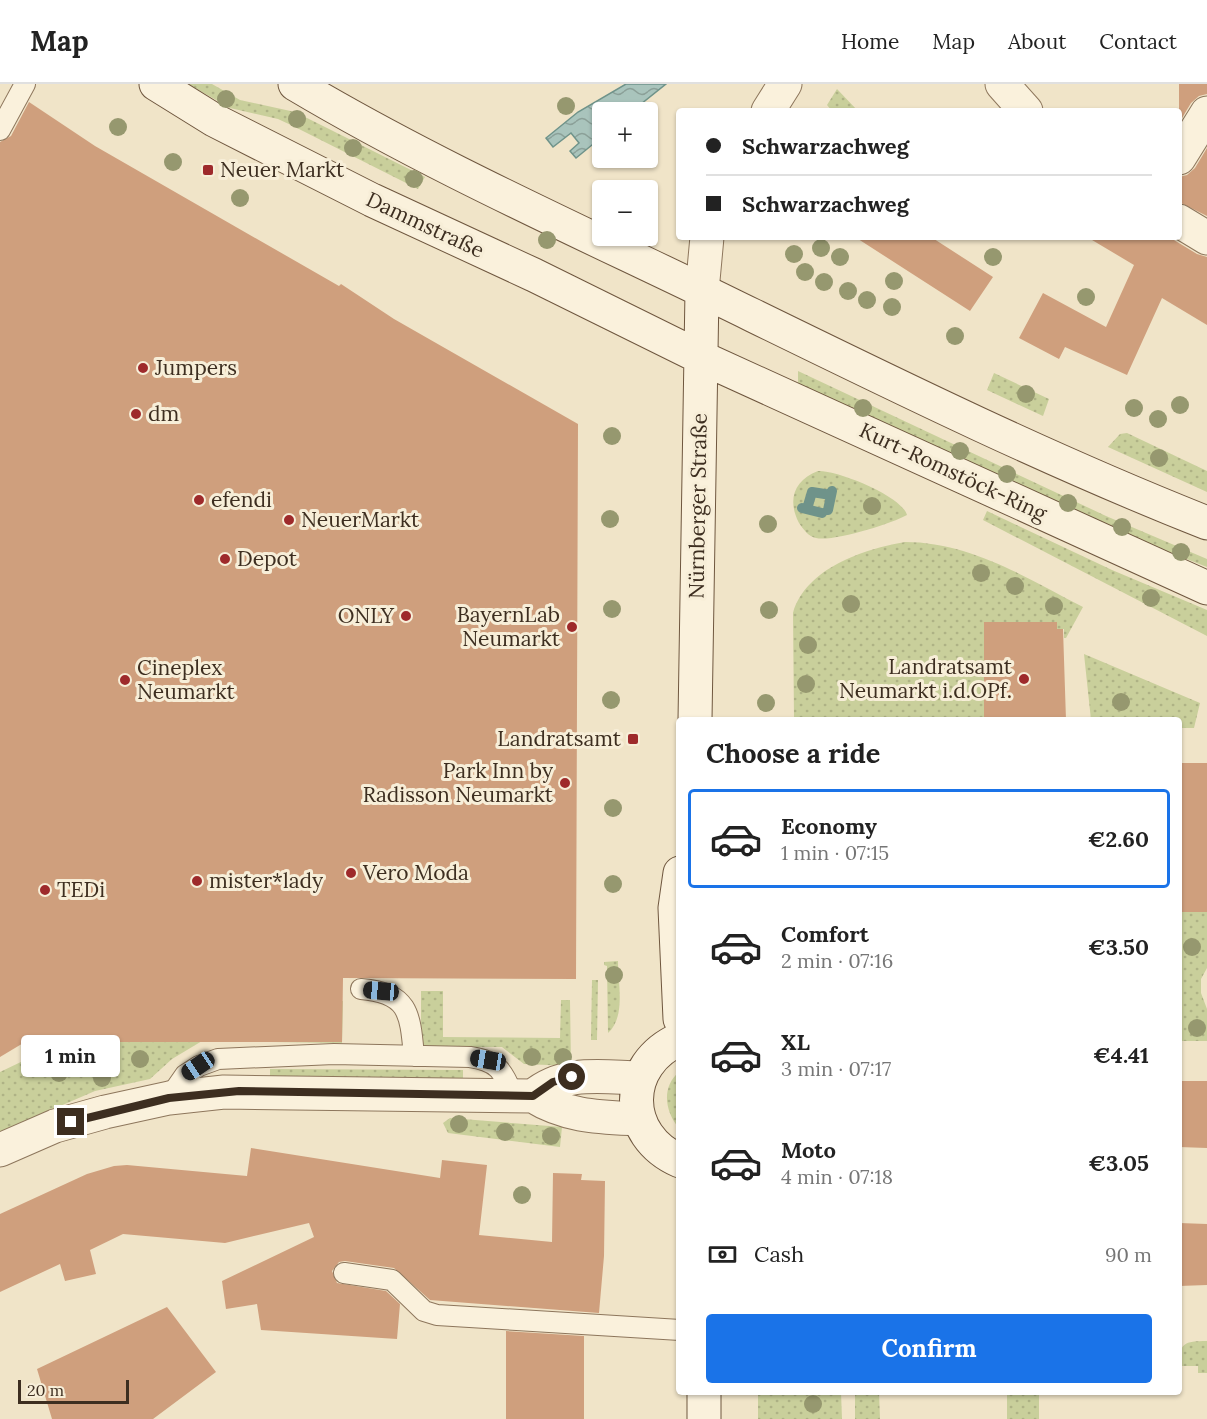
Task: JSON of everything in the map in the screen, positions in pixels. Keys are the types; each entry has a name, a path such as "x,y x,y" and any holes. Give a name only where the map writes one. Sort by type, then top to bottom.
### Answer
{"main road":[{"name":"Dammstraße","path":"156,84 214,120 322,176 534,275 700,357"},
{"path":"295,84 399,141 702,291 1068,466 1207,523"},
{"path":"770,108 785,84"},
{"path":"1002,84 1023,108"},
{"path":"1182,153 1207,113"},
{"path":"1182,223 1207,238"},
{"name":"Nürnberger Straße","path":"695,717 700,357 707,240"},
{"name":"Kurt-Romstöck-Ring","path":"700,357 1207,588"},
{"path":"676,901 676,930"},
{"path":"676,1041 660,1049 652,1057 639,1078 636,1101 639,1119 657,1147 676,1159"},
{"path":"523,1095 553,1082 572,1077 639,1078"},
{"path":"0,1150 55,1126 169,1098 254,1090 523,1095 570,1113 639,1119"},
{"path":"704,1395 704,1419"}],"lane":[{"path":"0,130 25,84"},
{"path":"361,989 381,991 403,1005 411,1025 414,1056"},
{"path":"169,1098 185,1075 198,1066 218,1059 334,1054 488,1060 499,1068 523,1095"},
{"path":"344,1273 392,1280 424,1311 437,1315 676,1330"}],"green space":[{"path":"188,84 212,84 240,100 295,112 425,177 418,189 278,119 230,108"},
{"path":"837,89 855,108 830,108 827,105"},
{"path":"798,371 1106,516 1207,559 1207,567 1138,540 798,385"},
{"path":"994,373 1049,399 1043,416 987,390"},
{"path":"1127,433 1207,471 1207,492 1108,447 1120,434"},
{"path":"818,471 853,479 882,492 903,508 907,515 848,535 824,539 813,537 799,523 795,515 793,499 798,485"},
{"path":"987,511 1112,570 1207,610 1207,636 983,520"},
{"path":"905,542 929,544 975,555 1019,574 1083,607 1066,638 1064,638 1064,629 1057,629 1057,622 984,623 984,717 794,717 793,613 800,597 810,584 838,563 889,545"},
{"path":"1084,654 1200,703 1194,728 1182,728 1182,717 1091,717"},
{"path":"1182,912 1207,912 1207,968 1201,979 1201,993 1207,1009 1207,1041 1182,1041"},
{"path":"618,961 619,1009 614,1026 608,1033 607,966 604,962"},
{"path":"592,980 598,980 597,1040 591,1040"},
{"path":"421,991 443,991 443,1037 560,1038 561,1000 570,1000 571,1066 524,1064 502,1047 421,1047"},
{"path":"96,999 343,1001 342,1043 202,1041 172,1059 150,1079 95,1091 0,1132 0,1072 25,1060 64,1060 65,1042 25,1042"},
{"path":"270,1069 463,1070 463,1080 270,1078"},
{"path":"676,1075 676,1124 667,1100 667,1092"},
{"path":"450,1118 562,1127 560,1147 448,1133 443,1123"},
{"path":"1207,1341 1207,1373 1198,1373 1198,1366 1182,1366 1182,1348 1193,1342"},
{"path":"758,1395 841,1395 842,1419 758,1419"},
{"path":"855,1395 879,1395 880,1419 855,1419"},
{"path":"1007,1395 1039,1395 1039,1419 1007,1419"}],"water":[{"path":"626,84 666,84 644,102 595,102"},
{"path":"592,104 592,145 576,158 570,151 579,143 571,133 553,147 546,138"}],"building":[{"path":"1179,84 1207,84 1207,94 1199,96 1191,103 1182,118 1182,108 1179,108"},
{"name":"NeuerMarkt","path":"29,102 95,146 339,286 341,284 394,319 578,424 576,979 343,978 342,1042 25,1042 0,1057 0,142 11,136"},
{"path":"1207,148 1207,216 1182,204 1182,176 1195,168"},
{"path":"860,240 936,240 993,277 970,311"},
{"path":"1092,240 1174,240 1197,254 1207,257 1207,325 1162,298 1127,375 1065,347 1059,359 1019,338 1043,293 1106,327 1134,265"},
{"name":"Landratsamt Neumarkt i.d.OPf.","path":"984,622 1057,622 1057,629 1063,629 1066,717 984,717"},
{"path":"1182,763 1207,763 1207,912 1182,912"},
{"path":"1182,1081 1207,1081 1207,1148 1182,1147"},
{"path":"251,1148 440,1178 442,1160 487,1165 479,1235 552,1242 553,1173 582,1174 581,1180 605,1181 604,1256 599,1313 430,1300 394,1268 345,1261 339,1262 332,1271 337,1283 386,1291 400,1304 397,1339 261,1330 257,1304 226,1309 222,1281 314,1237 309,1223 225,1243 123,1234 90,1250 96,1274 65,1281 60,1264 0,1292 0,1214 87,1174 114,1166 127,1165 247,1176"},
{"path":"1182,1223 1207,1224 1207,1285 1182,1286"},
{"path":"167,1307 216,1372 153,1419 52,1419 37,1369"},
{"path":"506,1331 584,1336 584,1419 506,1419"}],"waterway":[{"path":"828,510 832,491"},
{"path":"807,509 812,492 831,495"},
{"path":"802,508 822,513"}],"place":[{"name":"Neuer Markt","path":"208,170"},
{"name":"Jumpers","path":"143,368"},
{"name":"dm","path":"136,414"},
{"name":"efendi","path":"199,500"},
{"name":"NeuerMarkt","path":"289,520"},
{"name":"Depot","path":"225,559"},
{"name":"ONLY","path":"406,616"},
{"name":"BayernLab Neumarkt","path":"572,627"},
{"name":"Landratsamt Neumarkt i.d.OPf.","path":"1024,679"},
{"name":"Cineplex Neumarkt","path":"125,680"},
{"name":"Landratsamt","path":"633,739"},
{"name":"Park Inn by Radisson Neumarkt","path":"565,783"},
{"name":"Vero Moda","path":"351,873"},
{"name":"mister*lady","path":"197,881"},
{"name":"TEDi","path":"45,890"}],"route":[{"path":"71,1122 169,1098 224,1092 254,1090 533,1096 553,1082 572,1077"}]}
